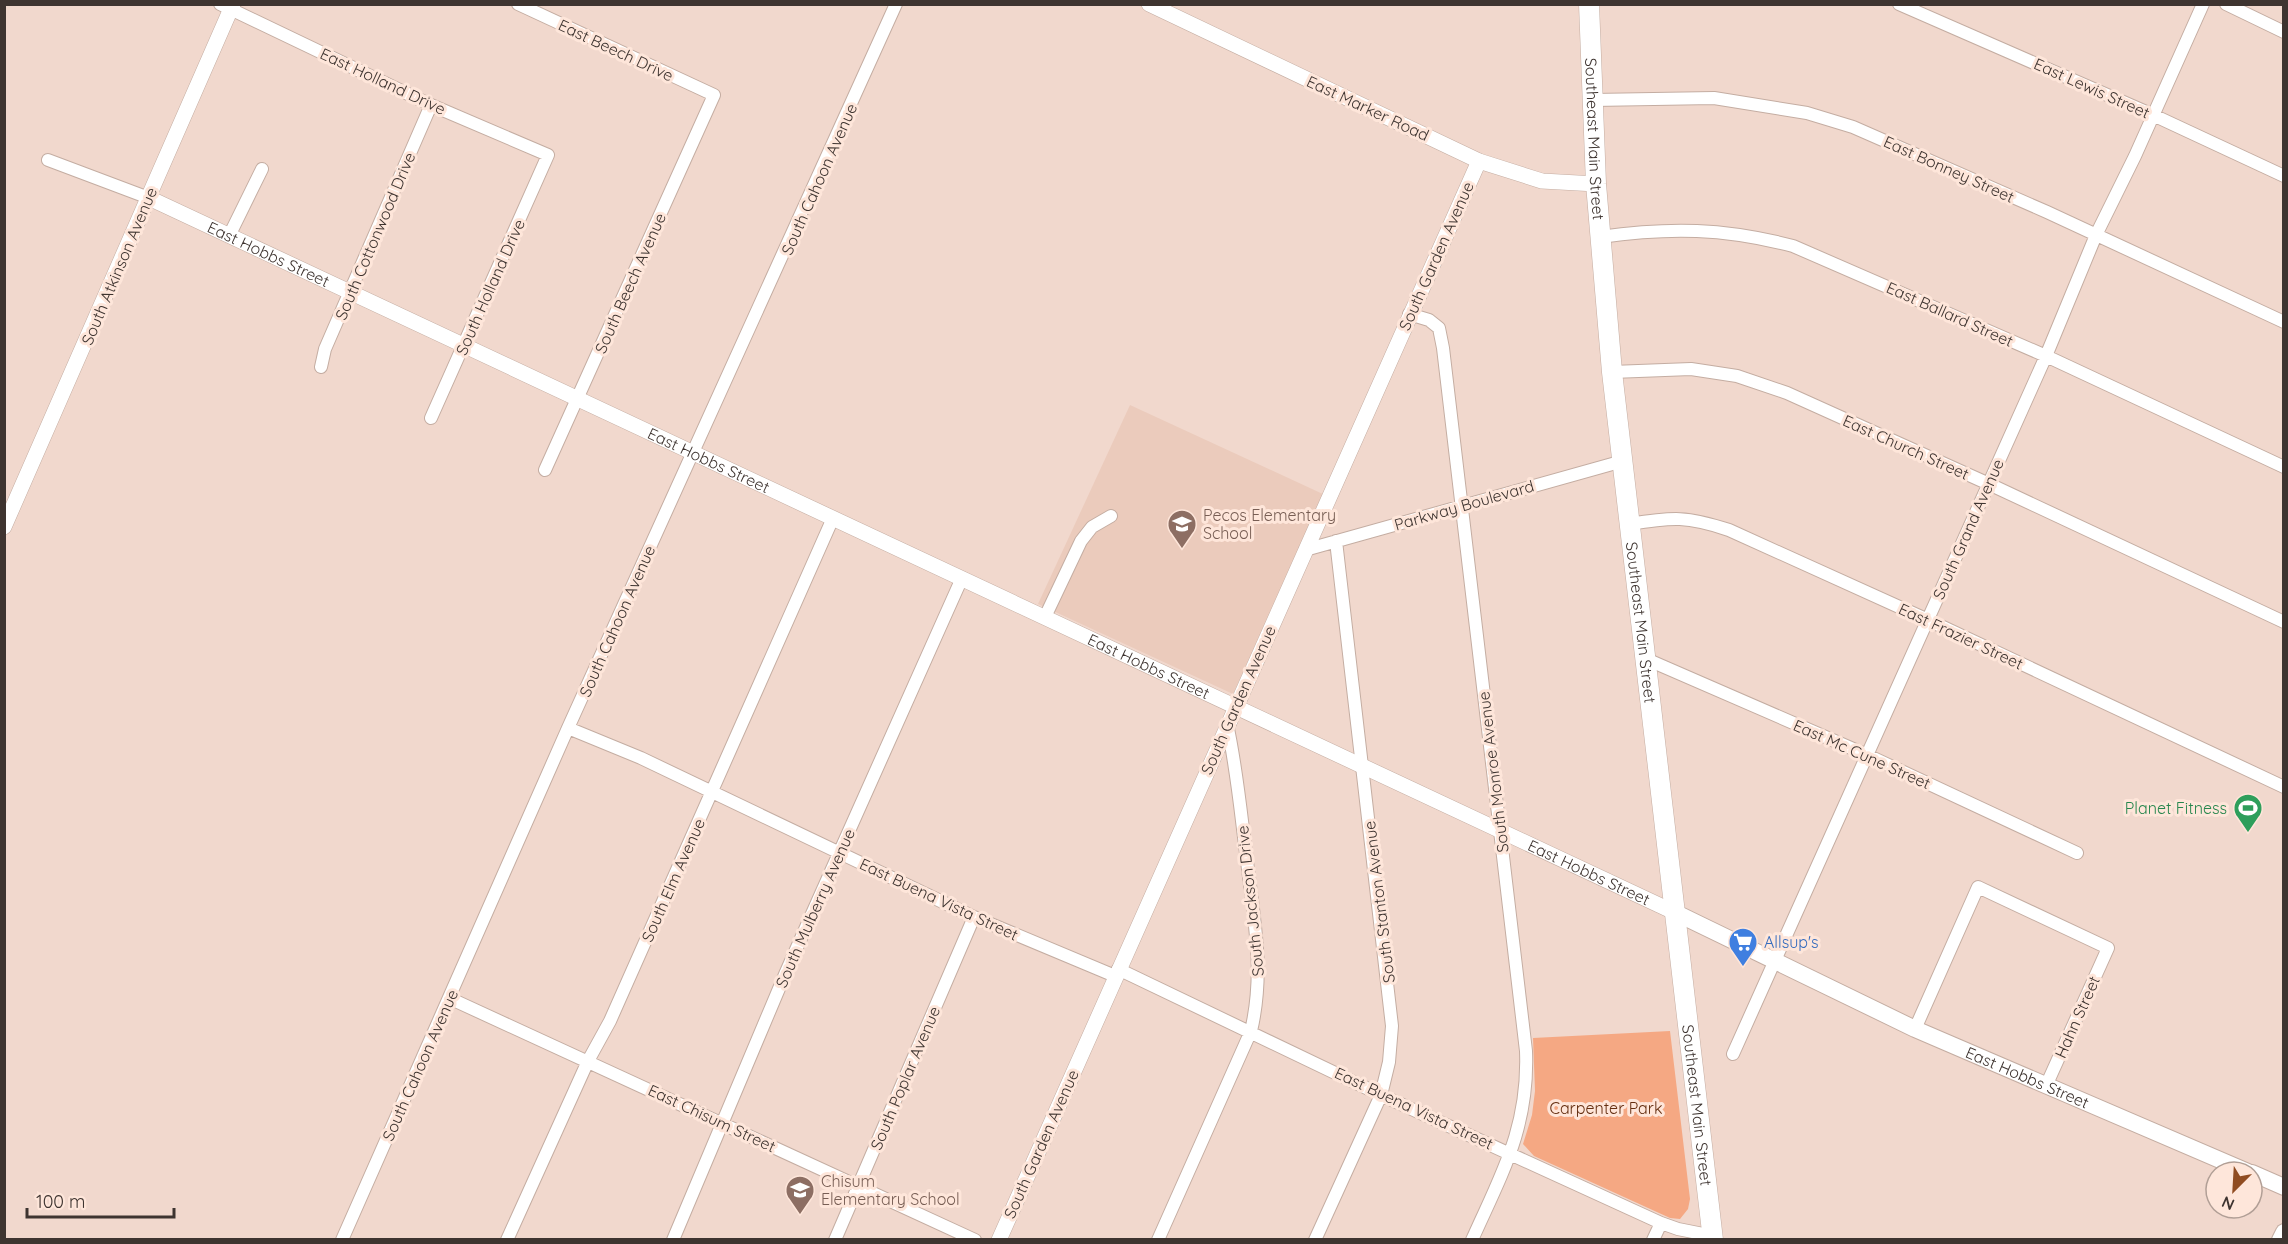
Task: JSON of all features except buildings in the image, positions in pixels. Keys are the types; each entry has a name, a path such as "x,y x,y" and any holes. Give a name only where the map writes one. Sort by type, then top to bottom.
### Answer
{"main road":[{"name":"Southeast Main Street","path":"1589,4 1596,184 1612,372 1713,1238"},
{"name":"East Hobbs Street","path":"1676,913 1915,1029 2220,1160"},
{"name":"East Hobbs Street","path":"2264,1179 2283,1187"},
{"path":"2280,1239 2283,1232"}],"street":[{"name":"East Beech Drive","path":"518,4 714,95"},
{"name":"South Cahoon Avenue","path":"342,1239 568,728 896,4"},
{"name":"East Marker Road","path":"1149,4 1479,161 1542,181 1596,184"},
{"name":"East Lewis Street","path":"1899,4 2153,115 2283,176"},
{"name":"South Grand Avenue","path":"1733,1054 2046,356 2096,235 2203,4"},
{"path":"2226,4 2283,32"},
{"name":"East Holland Drive","path":"228,6 431,105 548,155"},
{"name":"South Atkinson Avenue","path":"4,527 149,198 228,6"},
{"name":"South Beech Avenue","path":"545,470 714,95"},
{"name":"East Bonney Street","path":"1593,100 1714,98 1807,113 1853,127 2096,235 2283,322"},
{"name":"South Cottonwood Drive","path":"321,367 325,349 431,105"},
{"name":"South Holland Drive","path":"431,418 548,155"},
{"name":"East Hobbs Street","path":"48,160 149,198 230,234 1363,764 1676,913"},
{"name":"South Garden Avenue","path":"999,1239 1479,161"},
{"path":"230,234 262,169"},
{"name":"East Ballard Street","path":"1600,237 1646,231 1715,230 1793,246 2046,356 2283,467"},
{"name":"South Monroe Avenue","path":"1409,314 1429,320 1439,328 1526,1051 1527,1086 1511,1153 1472,1239"},
{"name":"East Church Street","path":"1612,372 1691,369 1737,376 1787,393 1989,484 2283,622"},
{"name":"Parkway Boulevard","path":"1305,550 1336,546 1461,506 1623,461"},
{"path":"1045,617 1081,541 1092,526 1111,516"},
{"name":"South Elm Avenue","path":"507,1239 588,1061 610,1021 833,518"},
{"name":"East Frazier Street","path":"1630,524 1663,519 1695,519 1729,530 1928,620 2283,787"},
{"name":"South Stanton Avenue","path":"1315,1239 1381,1095 1389,1062 1392,1026 1336,546"},
{"name":"South Mulberry Avenue","path":"673,1239 838,852 962,578"},
{"name":"East Mc Cune Street","path":"1646,659 1867,756 2077,854"},
{"name":"South Jackson Drive","path":"1158,1239 1251,1031 1259,1000 1259,964 1238,788 1227,723"},
{"name":"East Buena Vista Street","path":"568,728 712,792 974,917 1117,972 1251,1031 1381,1095 1661,1223 1713,1238"},
{"name":"Hahn Street","path":"1915,1029 1978,887 2108,948 2046,1086"},
{"name":"South Poplar Avenue","path":"835,1239 974,917"},
{"name":"East Chisum Street","path":"449,998 975,1239"},
{"path":"1653,1239 1661,1223"}],"shaded area":[{"name":"Pecos Elementary School","path":"1130,405 1325,495 1233,694 1038,604"}],"green space":[{"name":"Carpenter Park","path":"1670,1031 1690,1199 1688,1209 1680,1219 1670,1218 1534,1156 1523,1144 1532,1115 1535,1091 1533,1038"}],"place":[{"name":"Pecos Elementary School","path":"1182,550"},
{"name":"Planet Fitness","path":"2248,834"},
{"name":"Allsup's","path":"1743,968"},
{"name":"Chisum Elementary School","path":"800,1216"}]}
